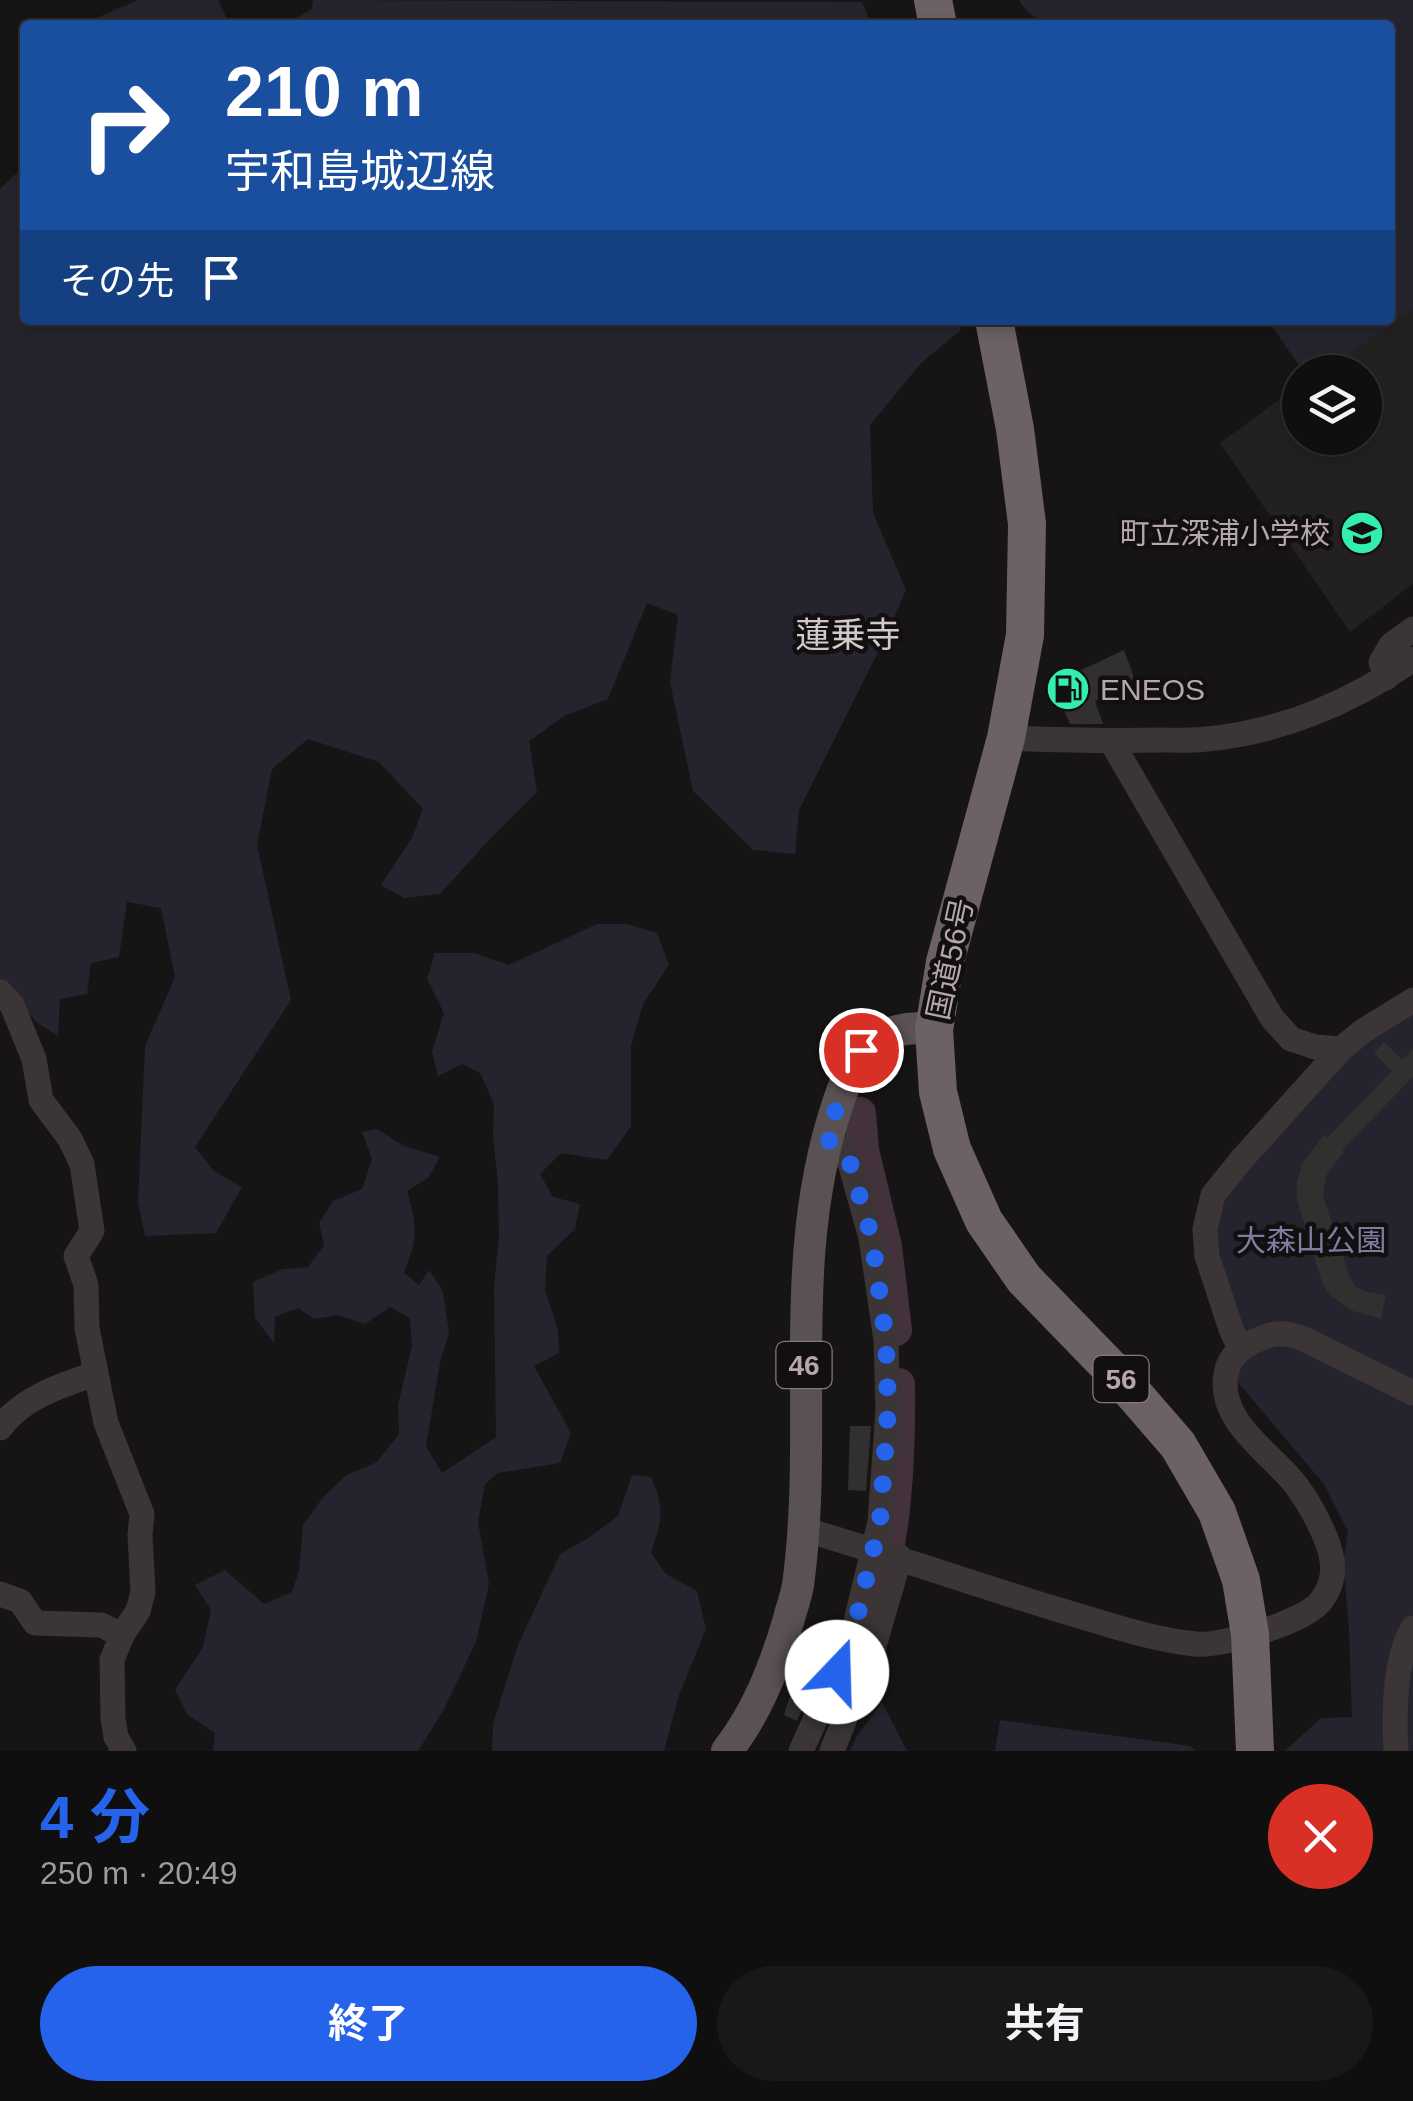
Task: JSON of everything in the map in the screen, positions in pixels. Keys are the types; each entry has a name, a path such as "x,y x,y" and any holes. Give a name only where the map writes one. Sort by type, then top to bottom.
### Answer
{"highway":[{"name":"国道56号","path":"995,325 1027,524 1026,635 1006,738 945,962 934,1030 938,1092 952,1148 984,1221 1024,1279 1120,1378 1178,1445 1217,1512 1242,1580 1250,1634 1255,1751"}],"main road":[{"name":"46","path":"727,1751 765,1690 798,1590 803,1530 808,1251 826,1138 861,1050 894,1031 918,1027 934,1030"}],"street":[{"path":"1386,678 1381,662 1391,645 1413,629"},
{"path":"1006,738 1112,742 1206,739 1268,728 1338,704 1413,659"},
{"path":"1112,742 1272,1018 1291,1039 1315,1047 1342,1049"},
{"path":"0,992 12,1004 34,1059 41,1100 70,1138 82,1164 92,1231 76,1256 86,1285 87,1328 106,1423 142,1514 143,1592 138,1611 112,1660 112,1718 116,1738 124,1751"},
{"path":"1240,1349 1230,1330 1207,1256 1205,1229 1214,1196 1242,1159 1342,1049 1413,1000"},
{"path":"801,1751 852,1638 880,1522 888,1410 886,1340 872,1238 850,1163 826,1138"},
{"path":"803,1530 1098,1622 1198,1644 1228,1641 1294,1621 1319,1604 1333,1583 1332,1557 1320,1522 1294,1483 1242,1428 1230,1406 1224,1386 1228,1364 1240,1349 1262,1337 1286,1332 1413,1393"},
{"path":"0,1428 23,1405 50,1390 95,1374"},
{"path":"832,1751 874,1646 900,1558"},
{"path":"0,1594 20,1601 35,1623 101,1625 122,1635"},
{"path":"1396,1751 1400,1665 1413,1628"}],"shaded area":[{"path":"1413,301 1413,584 1350,632 1220,443 1282,397 1282,455 1382,455 1382,355 1340,355 1383,325 1395,325 1395,316"}],"green space":[{"path":"138,0 218,0 228,20 93,20"},
{"path":"313,0 862,2 870,20 292,20 312,9"},
{"path":"1019,0 1413,0 1413,309 1395,322 1395,20 1037,18"},
{"path":"20,170 20,325 960,325 961,330 921,363 870,425 873,513 906,590 799,810 795,854 753,850 693,791 670,682 678,615 647,603 608,699 564,716 529,741 537,792 440,894 404,898 381,885 412,838 423,809 379,762 308,739 272,769 257,845 291,1000 195,1147 214,1171 242,1187 216,1233 145,1236 138,1202 145,1046 175,977 161,908 127,902 119,957 91,963 87,994 60,999 58,1036 36,1022 0,979 0,189"},
{"path":"1271,325 1390,325 1347,355 1292,355"},
{"path":"597,924 627,924 657,933 669,965 643,1004 631,1045 631,1126 607,1160 561,1153 540,1174 553,1197 580,1204 575,1229 547,1256 545,1290 558,1330 559,1353 534,1366 571,1433 560,1463 498,1473 485,1484 478,1522 489,1584 476,1642 444,1709 418,1751 213,1751 215,1733 188,1715 175,1690 203,1647 211,1610 195,1585 225,1570 264,1604 292,1592 299,1571 303,1525 324,1496 347,1475 377,1462 399,1434 398,1405 412,1346 410,1318 390,1307 365,1324 337,1315 314,1319 298,1308 275,1317 274,1343 255,1318 253,1282 283,1269 308,1267 324,1245 319,1223 333,1201 362,1189 372,1159 362,1132 377,1129 404,1146 440,1157 428,1178 407,1191 414,1233 404,1273 419,1285 429,1270 443,1291 449,1333 440,1362 426,1446 442,1473 496,1437 494,1285 499,1238 494,1104 480,1073 462,1064 438,1076 432,1052 444,1013 427,979 435,953 474,953 509,965"},
{"name":"大森山公園","path":"1413,1001 1413,1751 1285,1751 1321,1718 1352,1717 1343,1564 1348,1531 1323,1483 1235,1379 1240,1349 1207,1256 1214,1195 1341,1049"},
{"path":"632,1475 651,1477 659,1498 659,1524 651,1553 666,1574 697,1591 706,1629 679,1695 664,1751 492,1751 493,1724 518,1645 560,1554 618,1516"},
{"path":"882,1702 907,1751 850,1751 856,1738"},
{"path":"1000,1720 1191,1746 1195,1751 995,1751"}],"building":[{"path":"1124,650 1135,680 1095,701 1103,724 1070,724 1057,695 1064,678"},
{"path":"1384,1042 1402,1060 1413,1049 1413,1077 1342,1150 1327,1174 1323,1195 1350,1278 1364,1291 1386,1295 1381,1319 1350,1310 1329,1294 1297,1200 1297,1182 1302,1164 1324,1135 1327,1138 1392,1071 1374,1053"},
{"path":"850,1426 871,1426 866,1491 848,1490"},
{"path":"811,1630 835,1637 797,1721 784,1715"}],"waterway":[{"path":"860,1113 863,1150 886,1246 896,1330"},
{"path":"871,1617 886,1560 895,1502 899,1384"}],"place":[{"name":"町立深浦小学校","path":"1362,533"},
{"name":"ENEOS","path":"1068,689"}],"district":[{"name":"蓮乗寺","path":"848,634"}],"route":[{"path":"837,1672 852,1638 880,1522 888,1410 886,1340 872,1238 850,1163 826,1138 861,1050"}]}
